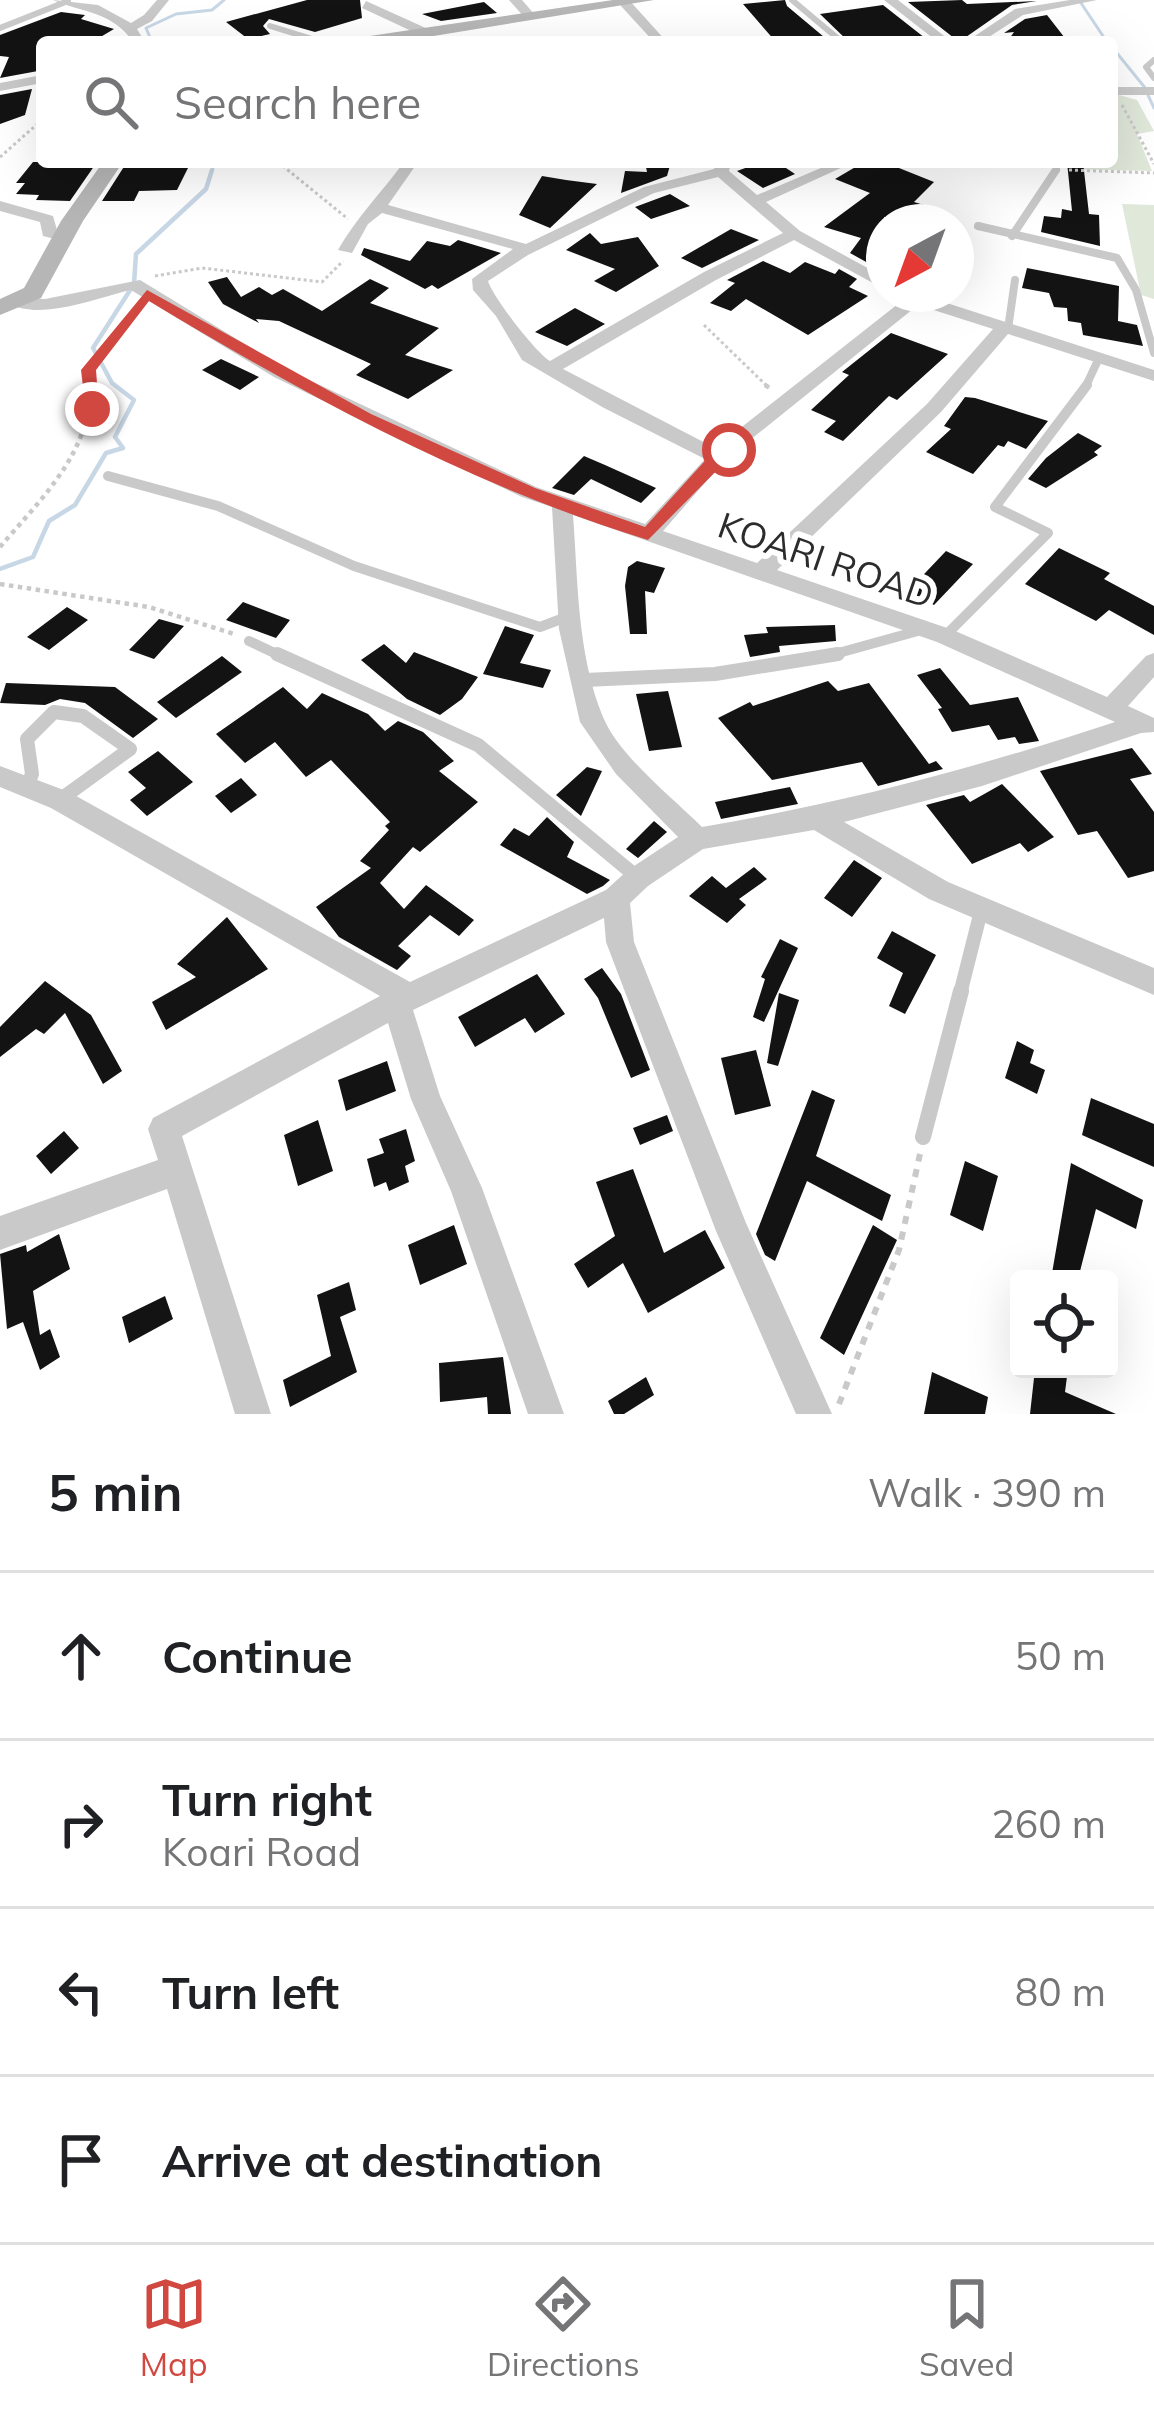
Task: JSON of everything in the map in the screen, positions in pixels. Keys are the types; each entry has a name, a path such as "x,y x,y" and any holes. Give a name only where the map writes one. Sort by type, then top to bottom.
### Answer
{"street":[{"path":"131,27 148,18 163,0"},
{"path":"515,0 530,15"},
{"path":"400,36 646,0"},
{"path":"890,0 938,36"},
{"path":"980,36 999,21 1035,6 1091,0"},
{"path":"63,1 99,7 131,27 136,36"},
{"path":"361,2 424,32"},
{"path":"625,3 655,36"},
{"path":"0,87 36,80"},
{"path":"1118,91 1154,92"},
{"path":"9,305 40,284 63,236 108,168"},
{"path":"346,250 362,221 379,207 407,168"},
{"path":"717,457 528,356 503,314 481,290 480,279 576,222 649,190 719,168"},
{"path":"723,168 754,202 794,234 866,274"},
{"path":"754,202 833,168"},
{"path":"0,206 48,218 49,233 63,236"},
{"path":"379,207 511,241 522,252"},
{"path":"550,369 710,276 794,234"},
{"path":"9,305 45,304 134,284 147,294"},
{"name":"KOARI ROAD","path":"147,294 280,373 366,417 562,504 935,632 1148,726"},
{"path":"648,534 717,457 891,312"},
{"path":"954,312 1154,376"},
{"path":"760,572 934,408 1006,329"},
{"path":"562,504 569,616 592,722 626,767 697,839"},
{"path":"1109,711 1154,662"},
{"path":"253,1414 164,1129 403,1000 627,889 697,839 818,818 1148,726"},
{"path":"0,776 60,800 403,1000 426,1099 466,1188 546,1414"},
{"path":"818,818 860,849 981,911 1154,982"},
{"path":"627,889 620,942 734,1232 814,1414"},
{"path":"0,1234 176,1170"}],"lane":[{"path":"792,0 835,36"},
{"path":"0,28 63,1"},
{"path":"270,26 302,36"},
{"path":"1154,60 1146,67 1154,78"},
{"path":"1012,236 1057,168"},
{"path":"978,226 1117,258 1136,290 1154,353"},
{"path":"1006,329 1015,280"},
{"path":"585,680 688,680 756,671 935,632 1048,533 994,507 1060,430 1090,384 1099,358"},
{"path":"108,476 218,506 354,566 540,627 569,616"},
{"path":"249,641 478,745 627,889"},
{"path":"27,787 32,774 27,740 54,712 83,716 130,749 60,800"},
{"path":"923,1137 981,911"}],"path":[{"path":"1118,100 1154,164"},
{"path":"0,157 36,126"},
{"path":"285,168 345,218 362,221"},
{"path":"1101,173 1154,173"},
{"path":"165,273 202,268 322,282 344,261 346,250"},
{"path":"0,547 64,472 92,409 88,370 147,294"},
{"path":"704,326 725,338 745,370 791,399"},
{"path":"0,584 212,624 249,641"},
{"path":"835,1414 880,1308 907,1227 918,1192 923,1137"}],"shaded area":[{"path":"1118,95 1137,100 1154,131 1137,134 1152,171 1067,168 1118,168"},
{"path":"1122,204 1154,205 1154,299 1141,295"}],"building":[{"path":"307,0 360,0 362,18 315,32 269,19 263,26 270,34 261,36 244,36 226,22"},
{"path":"785,0 823,36 771,36 743,4"},
{"path":"1037,1 1012,5 967,36 951,36 908,2"},
{"path":"484,2 497,13 441,21 422,14"},
{"path":"883,5 922,36 843,36 820,14"},
{"path":"61,12 85,15 81,19 114,29 102,36 36,36 36,71 0,78 9,57 0,56 0,35"},
{"path":"1047,15 1063,36 1004,33 1025,19"},
{"path":"32,89 25,115 0,124 0,95"},
{"path":"33,162 36,168 93,168 70,201 16,194 25,183 16,183"},
{"path":"123,168 188,168 177,190 139,191 134,201 102,201"},
{"path":"646,168 669,168 667,176 621,193 625,171 647,172"},
{"path":"786,168 795,174 763,188 737,171"},
{"path":"854,168 899,168 934,182 914,202 921,204 866,204 866,262 850,253 861,238 824,227 870,193 835,179"},
{"path":"1068,168 1084,168 1089,214 1099,215 1100,246 1041,232 1044,216 1061,218 1062,209 1072,211"},
{"path":"542,176 597,184 550,228 519,215"},
{"path":"670,194 690,206 651,219 635,207"},
{"path":"731,229 759,240 702,268 681,258"},
{"path":"590,233 601,244 638,237 659,266 616,292 594,281 615,269 566,250"},
{"path":"458,240 501,253 438,289 432,285 425,289 361,255 364,248 410,261 427,241 450,246"},
{"path":"763,261 790,273 805,262 835,274 839,269 857,279 849,287 866,297 808,335 746,299 731,311 710,303 735,283 727,280"},
{"path":"1027,268 1119,286 1118,321 1137,325 1143,346 1083,335 1081,323 1068,321 1067,308 1054,307 1049,293 1022,288"},
{"path":"227,277 241,297 259,287 272,295 283,289 322,311 370,279 389,288 370,303 439,328 405,355 453,370 408,399 356,375 371,364 279,321 256,319 259,323 223,304 208,282"},
{"path":"575,308 605,324 567,346 535,332"},
{"path":"891,333 948,354 897,400 889,396 843,441 824,432 836,421 811,410 849,375 842,372"},
{"path":"221,359 259,377 240,390 202,370"},
{"path":"965,397 1048,421 1026,449 1008,441 1004,447 998,445 973,474 926,452 951,429 944,426"},
{"path":"1078,433 1102,446 1094,452 1098,455 1046,488 1028,479 1046,458"},
{"path":"584,456 656,488 641,503 591,479 574,495 552,488"},
{"path":"1059,548 1110,573 1104,579 1154,606 1154,635 1109,610 1096,621 1025,584"},
{"path":"946,551 973,564 934,605 908,591"},
{"path":"637,561 665,568 654,593 645,591 647,634 630,634 625,586 628,567"},
{"path":"243,602 290,620 276,638 226,620"},
{"path":"67,607 88,620 49,650 27,637"},
{"path":"159,619 184,626 154,659 129,650"},
{"path":"835,625 836,641 779,646 780,652 750,657 744,635 768,633 766,627"},
{"path":"505,626 534,635 520,663 551,670 543,688 483,674"},
{"path":"384,644 406,663 414,652 478,677 462,699 440,715 407,699 361,660"},
{"path":"222,656 242,672 176,718 157,702"},
{"path":"940,668 970,705 1018,697 1039,741 998,740 989,725 952,732 938,709 942,708 917,675"},
{"path":"828,681 838,691 869,683 929,764 936,761 943,769 878,786 862,762 772,780 718,718 750,702 753,706"},
{"path":"6,683 115,687 158,719 133,738 85,703 60,699 45,705 0,703"},
{"path":"283,687 307,709 322,693 368,714 385,731 398,721 423,732 454,761 439,771 478,802 420,852 413,847 380,883 404,909 426,885 474,920 459,936 430,915 398,946 411,956 397,970 339,937 316,907 371,868 360,861 389,830 385,826 390,822 331,760 306,777 275,742 245,763 216,734"},
{"path":"668,691 682,747 649,751 636,694"},
{"path":"1132,748 1152,774 1130,779 1154,812 1154,871 1128,878 1097,831 1078,835 1040,771"},
{"path":"158,751 193,782 147,816 130,800 146,788 128,772"},
{"path":"587,767 602,771 581,816 556,795"},
{"path":"241,778 257,795 231,813 215,796"},
{"path":"1002,784 1054,837 1028,852 1020,843 972,864 926,805 964,795 970,802"},
{"path":"790,787 798,804 721,819 715,802"},
{"path":"547,817 574,842 567,857 610,880 587,894 500,845 514,828 529,836"},
{"path":"654,821 667,832 638,858 626,849"},
{"path":"854,860 882,878 852,917 824,898"},
{"path":"754,867 767,879 739,899 746,905 727,923 689,896 712,876 726,888"},
{"path":"227,917 268,969 166,1030 152,1002 196,977 177,964"},
{"path":"892,931 936,955 905,1014 889,1006 903,973 877,958"},
{"path":"780,939 798,948 764,1022 753,1017 765,979 761,977"},
{"path":"602,968 621,994 650,1070 631,1078 598,998 584,979"},
{"path":"537,974 565,1014 535,1033 525,1018 475,1047 458,1017"},
{"path":"45,981 91,1015 122,1071 103,1084 65,1013 44,1034 36,1029 0,1057 0,1027"},
{"path":"779,993 799,1000 778,1066 767,1063"},
{"path":"1017,1041 1034,1050 1030,1063 1045,1070 1037,1094 1005,1078"},
{"path":"756,1050 771,1106 735,1115 721,1058"},
{"path":"387,1061 396,1091 346,1111 338,1080"},
{"path":"812,1090 835,1100 816,1156 891,1195 882,1221 807,1181 775,1261 765,1255 756,1234"},
{"path":"1091,1098 1154,1124 1154,1167 1082,1135"},
{"path":"667,1115 673,1131 640,1145 633,1128"},
{"path":"318,1120 333,1171 298,1186 284,1135"},
{"path":"406,1129 415,1161 405,1166 409,1182 389,1191 386,1182 374,1187 367,1159 384,1153 379,1139"},
{"path":"64,1131 79,1148 51,1174 36,1156"},
{"path":"965,1161 998,1176 983,1231 950,1215"},
{"path":"1071,1163 1143,1200 1136,1229 1096,1209 1080,1270 1053,1270"},
{"path":"633,1169 664,1253 705,1230 725,1268 648,1313 623,1263 588,1288 574,1264 615,1236 596,1182"},
{"path":"454,1225 467,1264 420,1285 408,1245"},
{"path":"873,1225 897,1240 844,1355 820,1338"},
{"path":"59,1234 70,1269 33,1291 40,1335 50,1329 60,1357 40,1370 23,1322 7,1329 0,1254 26,1245 27,1252"},
{"path":"349,1282 356,1310 340,1317 357,1372 290,1407 283,1380 331,1356 317,1295"},
{"path":"165,1296 173,1319 129,1343 122,1317"},
{"path":"503,1357 511,1414 488,1414 487,1397 440,1402 439,1363"},
{"path":"932,1372 988,1397 985,1414 924,1414"},
{"path":"646,1377 654,1395 624,1414 614,1414 608,1401"},
{"path":"1034,1378 1067,1378 1065,1392 1116,1414 1030,1414"}],"waterway":[{"path":"149,36 146,28 176,14 212,10 224,0"},
{"path":"1081,3 1103,36"},
{"path":"1118,54 1146,89"},
{"path":"1148,95 1154,108"},
{"path":"211,172 213,168"},
{"path":"0,569 33,557 49,521 75,505 106,453 123,448 115,437 134,400 112,383 93,348 134,284 136,254 206,189 211,172"}],"route":[{"path":"92,409 88,370 147,294 280,373 366,417 529,492 648,534 717,457 729,450"}]}
